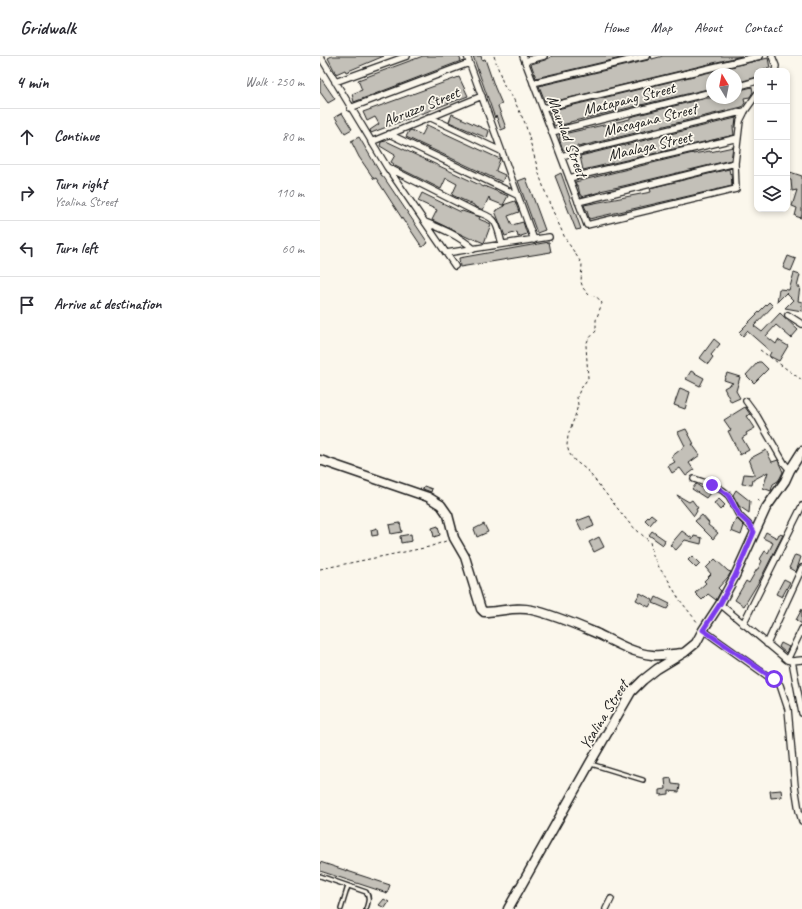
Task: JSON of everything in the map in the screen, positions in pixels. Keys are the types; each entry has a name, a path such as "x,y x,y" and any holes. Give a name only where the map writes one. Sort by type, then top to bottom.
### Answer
{"street":[{"path":"320,56 387,167 455,266"},
{"path":"335,82 407,56"},
{"path":"467,56 534,240"},
{"path":"524,58 544,56"},
{"path":"534,83 647,56"},
{"path":"543,108 760,56"},
{"path":"772,56 776,68"},
{"name":"Maunlad Street","path":"524,58 587,225 736,189 735,163"},
{"path":"350,108 469,63"},
{"path":"742,85 754,82"},
{"name":"Matapang Street","path":"552,132 706,94"},
{"name":"Abruzzo Street","path":"371,142 482,96"},
{"path":"578,202 735,163 740,121 754,98"},
{"name":"Masagana Street","path":"561,156 745,111"},
{"path":"429,117 501,151"},
{"path":"389,134 517,195"},
{"name":"Maalaga Street","path":"569,178 738,138"},
{"path":"387,167 474,211 486,214 493,218 496,222 502,244"},
{"path":"424,222 457,236 474,249"},
{"path":"446,253 549,237"},
{"path":"788,315 802,324"},
{"path":"746,401 757,416 784,463 790,470"},
{"name":"Ysalina Street","path":"508,909 631,692 657,669 686,652 696,643 735,576 766,508 785,481 802,451"},
{"path":"320,460 421,494 436,501 448,515 454,538 465,557 476,597 481,609 484,612 494,612 511,608 533,610 574,623 627,649 653,655 686,652"},
{"path":"694,479 712,485 728,495 739,515 749,524 754,532"},
{"path":"743,624 802,506"},
{"path":"767,644 802,568"},
{"path":"720,604 789,661 802,660"},
{"path":"802,629 789,661 802,713"},
{"path":"703,630 780,685 788,709 795,786 802,821"},
{"path":"607,909 612,899"}],"lane":[{"path":"590,763 643,780"},
{"path":"320,881 321,876 366,892 368,895 366,909"},
{"path":"341,909 348,886"}],"path":[{"path":"494,56 504,86 514,98 526,123 543,188 565,238 582,264 581,282 583,288 589,295 596,296 602,304 596,320 596,331 588,340 586,345 588,378 577,397 578,405 568,436 567,444 569,453 574,461 587,470 630,524 650,542 653,556 660,570 703,630"},
{"path":"760,350 802,380"},
{"path":"753,495 766,508"},
{"path":"320,569 429,547 454,538"}],"building":[{"path":"332,56 384,56 346,72 345,70 336,74 328,58"},
{"path":"423,56 459,56 461,61 354,102 352,94 362,90 358,80"},
{"path":"473,56 481,56 482,60 485,59 502,104 498,106 506,128 501,130 496,115 495,118"},
{"path":"551,56 629,56 536,78 531,64 545,60"},
{"path":"651,56 652,59 663,56 742,56 548,103 545,101 539,86 648,60"},
{"path":"768,58 770,68 754,68 754,78 742,81 742,68 727,68"},
{"path":"706,73 706,89 570,123 554,126 549,111"},
{"path":"320,77 335,99 328,103 320,92"},
{"path":"459,77 468,96 371,133 370,130 379,124 375,117 367,121 363,112"},
{"path":"752,87 753,92 750,97 744,98 745,103 742,107 563,150 560,141 559,135 630,119 630,117 706,98 706,104 742,104 742,90"},
{"path":"342,113 352,129 345,133 335,117"},
{"path":"452,114 489,131 487,138 449,122"},
{"path":"736,118 735,127 733,127 734,135 583,170 580,156"},
{"path":"427,125 500,159 496,171 505,175 502,182 406,137 411,130 422,135"},
{"path":"359,137 382,176 428,243 422,247 376,178 374,179 359,157 351,141"},
{"path":"386,141 484,187 508,196 503,205 515,201 519,212 508,216 512,225 523,222 527,234 518,237 517,232 505,236 495,211 505,206 490,200 489,197 483,210 452,195 457,184 446,178 441,189 393,165 394,164 391,162 395,155 380,146 381,142"},
{"path":"733,147 731,160 600,191 582,197 575,182 693,153 710,152"},
{"path":"729,169 730,174 731,173 732,186 589,219 584,205 651,192 650,188"},
{"path":"790,172 802,176 801,218 795,216 797,208 792,206 797,190 792,191"},
{"path":"561,173 581,229 576,230 555,176"},
{"path":"526,178 545,230 537,233 518,181"},
{"path":"422,193 461,212 462,211 480,217 479,219 491,224 484,243 472,238 471,239 432,220 437,210 418,201"},
{"path":"549,242 551,252 460,267 459,258"},
{"path":"788,256 796,259 791,271 783,268"},
{"path":"794,273 800,275 797,287 800,287 798,301 802,302 802,311 785,308 793,300 786,293 777,302 779,289 789,290"},
{"path":"769,302 773,306 754,326 762,332 780,313 798,330 791,338 776,325 766,336 776,344 778,340 788,346 779,361 769,356 771,352 747,331 743,336 739,332"},
{"path":"714,339 720,344 711,355 713,357 708,364 700,358"},
{"path":"758,362 761,362 768,369 754,383 746,375"},
{"path":"691,371 704,378 700,386 686,379"},
{"path":"727,373 740,377 736,391 740,398 731,402 724,388 733,383 724,380"},
{"path":"680,388 690,392 685,409 674,405"},
{"path":"745,407 750,414 747,416 755,428 746,433 747,435 742,438 749,450 740,455 728,431 731,430 724,420"},
{"path":"686,429 694,444 692,444 700,455 689,463 694,470 686,476 680,468 672,473 668,466 675,462 671,457 685,446 678,432"},
{"path":"766,450 772,462 778,460 783,472 778,481 773,484 771,491 763,488 768,472 753,480 752,485 742,484 744,474 755,475 749,459"},
{"path":"696,484 710,493 706,498 692,489"},
{"path":"424,486 432,489 431,492 423,489"},
{"path":"736,490 750,501 749,513 739,506 733,495"},
{"path":"677,495 689,502 692,500 698,508 696,509 697,511 694,516"},
{"path":"719,499 725,505 720,510 714,503"},
{"path":"651,514 656,518 650,525 645,520"},
{"path":"702,515 709,523 708,525 718,533 713,539 695,521"},
{"path":"590,516 594,526 582,531 577,521"},
{"path":"736,518 744,526 741,535 731,531"},
{"path":"400,523 402,532 391,534 389,525"},
{"path":"484,524 488,532 477,537 474,529"},
{"path":"438,526 440,535 434,537 432,528"},
{"path":"377,528 378,535 372,536 371,530"},
{"path":"652,531 665,540 663,545 649,535"},
{"path":"682,531 693,539 694,536 702,538 701,544 685,540 676,550 670,545"},
{"path":"766,532 777,538 779,534 783,535 761,578 744,606 735,600 746,581 749,583 758,569 762,561 760,559 765,551 768,553 773,543 763,538"},
{"path":"411,534 412,541 401,543 400,536"},
{"path":"599,537 604,547 594,552 589,542"},
{"path":"795,555 801,557 796,572 789,568"},
{"path":"692,556 700,564 696,568 688,560"},
{"path":"715,559 731,572 718,588 721,591 716,600 708,594 702,600 695,593 706,583 704,581 711,574 706,568"},
{"path":"784,579 790,582 782,597 776,594"},
{"path":"640,593 653,600 649,607 636,600"},
{"path":"656,597 670,604 667,609 653,603"},
{"path":"802,609 802,624 796,620"},
{"path":"781,643 789,647 786,653 779,647"},
{"path":"671,778 672,784 680,785 679,792 669,791 669,794 660,795 660,790 666,789 665,779"},
{"path":"781,790 782,797 771,798 770,791"},
{"path":"320,862 390,885 387,893 320,871"},
{"path":"384,899 389,902 385,908 379,905"}],"route":[{"path":"712,485 728,495 739,515 749,524 754,532 735,576 720,604 703,630 774,679"}]}
